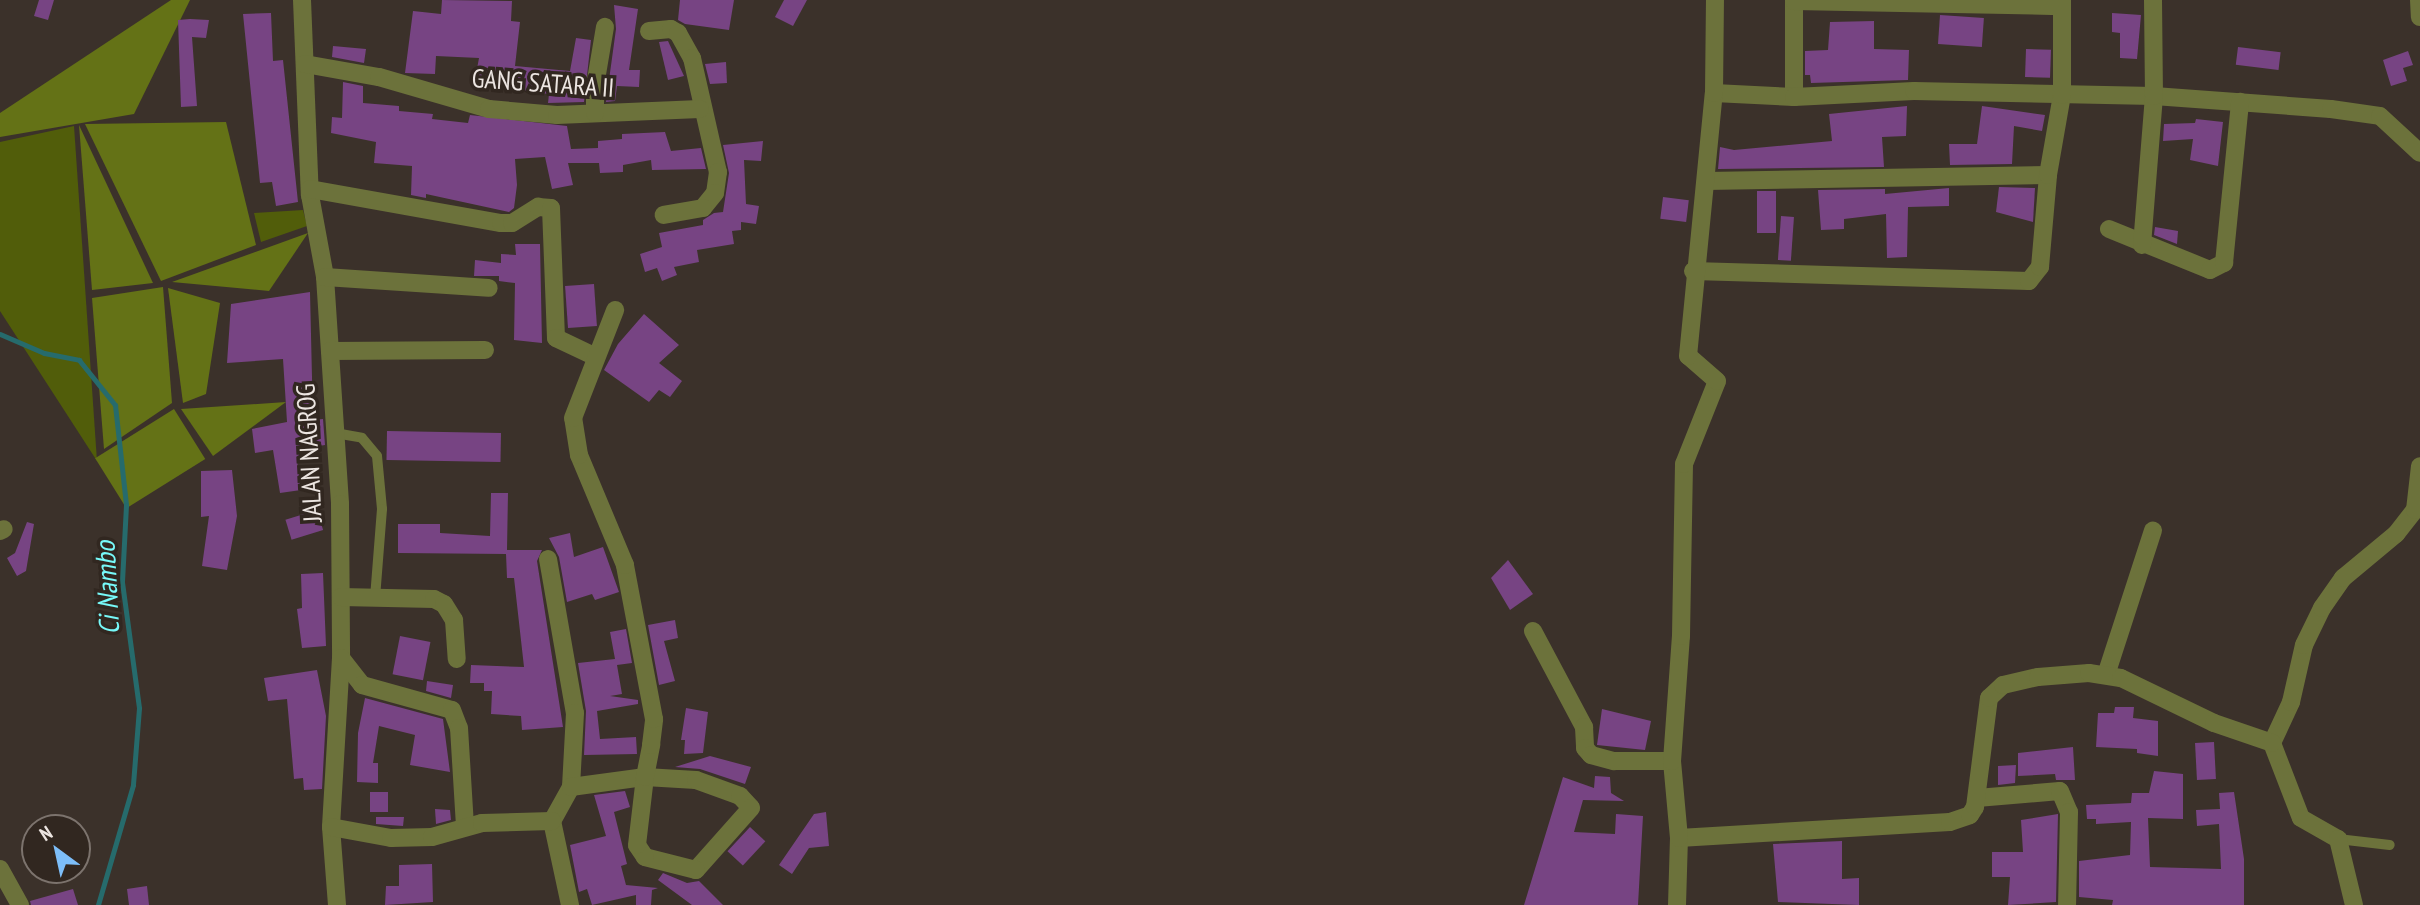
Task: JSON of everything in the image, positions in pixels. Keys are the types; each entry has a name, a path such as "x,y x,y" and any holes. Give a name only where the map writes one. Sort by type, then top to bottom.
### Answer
{"street":[{"name":"JALAN NAGROG","path":"302,0 310,189 325,277 335,433 341,658 331,827 337,905"},
{"path":"1678,905 1679,838 1672,761 1681,636 1684,464 1717,381 1688,356 1693,271 1706,181 1714,93 1715,0"},
{"path":"2142,245 2154,96 2153,0"},
{"path":"2419,0 2420,18"},
{"path":"1693,271 2029,281 2040,267 2048,175 2062,95 2062,3 1794,1 1794,97"},
{"path":"595,113 595,86 605,27"},
{"path":"649,32 671,29 683,40 692,58 700,109 718,172 715,193 703,208 664,215"},
{"name":"GANG SATARA II","path":"305,64 379,77 489,110 639,115 700,109"},
{"path":"1714,93 1794,97 1914,91 2154,96 2240,102 2380,116 2420,153"},
{"path":"2109,229 2142,245 2210,270 2224,263 2240,102"},
{"path":"1706,181 2048,175"},
{"path":"310,189 501,223 512,223 538,207 551,208 556,338 596,357"},
{"path":"325,277 489,288"},
{"path":"571,787 645,777 696,780 740,796 751,808 696,870 645,857 637,845 645,777 654,719 625,565 579,455 573,418 615,310"},
{"path":"330,351 485,350"},
{"path":"2354,905 2338,839 2301,818 2272,743 2291,702 2304,645 2318,615 2343,578 2396,534 2415,510 2420,466"},
{"path":"2106,675 2153,530"},
{"path":"548,559 575,713 571,787 552,821 570,905"},
{"path":"341,597 434,599 444,604 454,620 457,659"},
{"path":"1533,631 1584,727 1585,748 1591,755 1614,761 1672,761"},
{"path":"341,658 362,685 452,710 459,728 465,827"},
{"path":"1679,838 1950,822 1974,812 1992,693 2003,685 2038,677 2106,675 2249,737 2272,743"},
{"path":"1977,798 2060,790 2068,812 2067,905"},
{"path":"331,827 391,838 432,837 482,822 552,821"},
{"path":"0,869 20,905"}],"lane":[{"path":"335,433 370,444 380,467 383,509 375,597"},
{"path":"2338,839 2390,845"}],"green space":[{"path":"171,0 190,0 134,114 0,137 0,113"},
{"path":"226,122 256,245 161,281 85,124"},
{"path":"79,125 153,283 92,290"},
{"path":"74,126 97,461 0,311 0,142"},
{"path":"303,210 307,226 261,242 254,213"},
{"path":"308,233 269,291 172,282"},
{"path":"163,287 172,403 104,449 92,298"},
{"path":"168,288 220,303 206,394 183,403"},
{"path":"286,402 213,456 181,409"},
{"path":"174,409 205,459 126,508 95,458"}],"building":[{"path":"39,0 54,0 48,20 34,16"},
{"path":"442,0 512,1 511,21 520,22 515,66 570,71 576,38 591,40 584,102 548,103 549,94 474,85 479,58 436,56 435,74 405,73 413,11 441,14"},
{"path":"680,0 734,0 729,30 685,24 678,20"},
{"path":"784,0 807,0 793,26 775,17"},
{"path":"614,5 638,9 629,70 640,70 639,87 617,86 615,101 606,102 616,29"},
{"path":"271,13 273,61 283,60 298,202 276,206 272,182 260,183 243,14"},
{"path":"2112,13 2141,15 2137,59 2120,58 2120,33 2112,32"},
{"path":"1940,15 1984,18 1982,47 1938,44"},
{"path":"178,20 209,20 206,38 192,37 197,106 181,107"},
{"path":"1874,21 1874,49 1909,50 1908,80 1811,83 1810,75 1805,75 1805,51 1828,50 1830,22"},
{"path":"668,41 684,76 668,80 659,42"},
{"path":"333,46 366,49 364,63 332,57"},
{"path":"2238,47 2281,52 2278,70 2236,65"},
{"path":"2026,49 2051,50 2050,78 2025,77"},
{"path":"2408,51 2413,65 2403,68 2407,81 2391,86 2383,60"},
{"path":"726,62 727,83 710,84 705,64"},
{"path":"343,82 363,86 363,103 399,106 399,111 433,114 432,119 468,123 470,115 567,126 571,149 598,148 598,141 622,139 622,134 665,132 671,151 701,148 706,169 652,170 651,160 623,165 623,172 600,173 599,163 568,163 573,185 552,189 545,157 515,159 517,185 514,208 509,212 426,194 426,198 411,195 412,166 374,163 376,142 331,133 332,117 342,118"},
{"path":"1907,106 1906,136 1882,137 1884,167 1718,169 1720,147 1734,150 1832,141 1829,114"},
{"path":"1982,106 2045,115 2042,131 2014,126 2012,164 1950,165 1949,144 1977,144"},
{"path":"2196,119 2223,122 2218,166 2190,160 2193,139 2163,141 2164,124 2195,123"},
{"path":"763,141 761,161 744,160 746,204 759,206 756,224 741,222 741,230 732,231 734,244 697,250 699,262 674,267 677,275 662,281 657,268 645,272 640,254 662,247 659,233 703,225 703,220 714,213 723,212 729,173 723,145"},
{"path":"1999,187 2035,188 2033,222 1996,212"},
{"path":"1949,188 1949,206 1908,207 1907,257 1887,258 1886,214 1844,219 1844,229 1821,230 1818,190 1885,189 1885,194"},
{"path":"1757,191 1776,191 1776,233 1757,233"},
{"path":"1663,197 1689,200 1686,222 1660,219"},
{"path":"1781,216 1794,217 1791,261 1778,260"},
{"path":"2155,227 2178,231 2177,244 2154,235"},
{"path":"515,244 540,244 542,343 514,340 515,283 499,281 499,276 474,276 475,260 501,263 501,254 516,255"},
{"path":"594,284 597,326 568,328 565,286"},
{"path":"310,292 313,420 323,419 325,445 306,448 307,458 297,460 301,490 280,493 273,450 255,453 252,429 287,422 283,359 227,363 231,304"},
{"path":"644,314 679,345 659,363 682,381 670,397 659,390 649,402 604,370 618,344"},
{"path":"387,431 501,433 500,462 386,460"},
{"path":"232,470 237,516 227,570 202,566 209,516 201,517 201,471"},
{"path":"491,493 508,493 507,550 542,550 537,561 563,727 522,730 521,716 491,714 492,691 484,691 484,683 470,683 471,665 524,667 514,578 507,578 506,554 398,553 398,524 440,524 440,533 490,536"},
{"path":"317,510 323,530 292,540 285,520"},
{"path":"27,522 34,524 26,571 17,576 7,558 15,553"},
{"path":"570,533 574,557 603,547 619,592 595,600 592,594 567,602 559,557 549,538"},
{"path":"1508,560 1533,594 1510,610 1491,578"},
{"path":"323,573 326,646 302,648 297,609 302,608 301,574"},
{"path":"675,620 678,638 664,641 675,681 659,685 648,625"},
{"path":"626,629 632,663 617,665 622,694 610,696 638,700 638,704 597,711 600,739 636,737 637,754 584,755 586,711 578,663 615,659 610,632"},
{"path":"400,636 430,642 423,680 393,674"},
{"path":"317,670 326,716 322,789 304,790 303,778 294,779 287,699 268,701 264,678"},
{"path":"427,681 453,685 451,698 426,691"},
{"path":"365,698 443,719 450,772 410,765 415,735 379,726 373,763 378,763 378,783 357,782 358,733"},
{"path":"2115,707 2134,707 2133,718 2158,721 2158,756 2137,753 2137,749 2096,747 2098,713 2114,713"},
{"path":"686,708 708,712 703,753 684,754 685,740 681,740"},
{"path":"1602,709 1651,721 1645,750 1597,745"},
{"path":"2214,742 2216,779 2197,780 2195,743"},
{"path":"2073,747 2075,780 2056,780 2055,774 2018,776 2018,753"},
{"path":"710,756 751,767 745,784 700,769 675,767"},
{"path":"2016,765 2015,783 1998,785 1998,766"},
{"path":"2154,771 2183,774 2183,819 2148,818 2150,867 2221,869 2219,824 2197,826 2196,810 2220,809 2219,793 2234,792 2244,859 2244,905 2112,905 2113,900 2079,897 2079,861 2130,855 2131,822 2096,824 2096,819 2087,819 2086,805 2131,803 2132,793 2149,793"},
{"path":"1595,776 1610,777 1611,793 1624,801 1583,800 1574,832 1615,834 1616,814 1643,816 1638,905 1524,905 1563,777 1594,788"},
{"path":"625,791 630,807 614,812 627,864 621,866 626,885 658,888 652,890 651,905 636,905 636,895 592,905 587,889 579,892 570,845 606,836 594,795"},
{"path":"370,792 388,792 388,812 370,812"},
{"path":"435,809 450,810 451,820 436,824"},
{"path":"826,812 829,846 809,848 792,874 779,865 814,814"},
{"path":"2058,814 2056,902 2008,905 2010,877 1992,877 1992,852 2023,852 2021,820"},
{"path":"376,817 404,817 403,826 376,824"},
{"path":"750,827 765,841 743,865 727,851"},
{"path":"1842,841 1842,879 1859,878 1859,905 1778,902 1773,844"},
{"path":"432,864 433,902 385,905 386,886 399,886 399,865"},
{"path":"663,873 687,883 699,881 723,905 692,905 658,880"},
{"path":"147,886 149,905 129,905 127,889"},
{"path":"73,889 78,905 31,905 30,901"}],"waterway":[{"name":"Ci Nambo","path":"0,334 44,353 79,360 115,405 126,505 122,582 139,708 133,785 98,905"}]}
